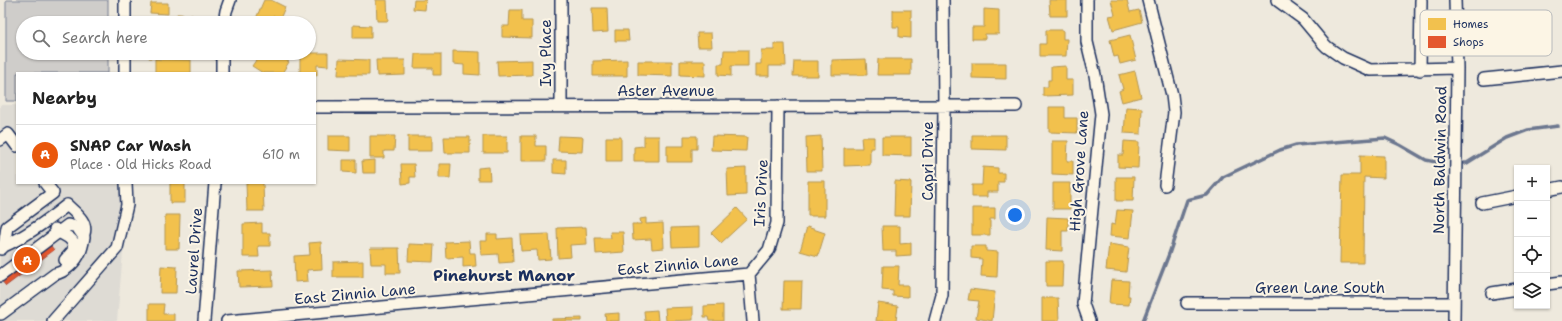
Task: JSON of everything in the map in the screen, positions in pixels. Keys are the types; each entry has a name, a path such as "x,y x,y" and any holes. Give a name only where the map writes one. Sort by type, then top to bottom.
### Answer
{"street":[{"path":"125,0 125,16"},
{"path":"225,16 230,0"},
{"name":"Ivy Place","path":"561,0 561,106"},
{"name":"Capri Drive","path":"935,321 942,295 944,106 943,0"},
{"name":"High Grove Lane","path":"1087,0 1087,42 1095,75 1101,114 1083,304 1089,321"},
{"path":"1148,0 1172,95 1174,112 1165,185"},
{"path":"1277,0 1303,19 1323,43 1343,58 1370,70 1457,68"},
{"path":"1421,0 1421,10"},
{"name":"North Baldwin Road","path":"1455,0 1455,10"},
{"path":"1420,56 1420,70"},
{"name":"North Baldwin Road","path":"1454,321 1457,56"},
{"path":"125,60 125,72"},
{"path":"222,60 222,72"},
{"path":"1484,79 1562,71"},
{"name":"Iris Drive","path":"748,274 769,250 777,223 778,106"},
{"name":"Aster Avenue","path":"316,107 1016,106"},
{"path":"0,140 8,134 16,145"},
{"path":"3,316 55,274 60,273 72,264 80,252 85,230 84,222 67,205 18,240 2,247 4,223 53,193 46,184"},
{"path":"53,321 117,248 127,205 126,184"},
{"name":"Laurel Drive","path":"204,321 215,184"},
{"path":"1550,189 1562,187"},
{"path":"1482,203 1514,197"},
{"path":"47,220 58,233 69,236 74,243 73,251 69,258 56,267 55,274"},
{"path":"0,276 68,225 77,227 84,237"},
{"path":"748,274 753,321"},
{"name":"East Zinnia Lane","path":"227,321 748,274"},
{"path":"1550,284 1562,282"},
{"path":"1492,293 1514,289"},
{"name":"Green Lane South","path":"1187,303 1453,303"}],"shaded area":[{"path":"6,0 108,0 108,16 16,16 16,60 108,60 108,72 16,72 16,101 6,101"},
{"path":"0,105 16,105 16,184 126,184 127,205 117,321 0,321"}],"building: Homes":[{"path":"264,0 271,0 285,7 281,16 257,16"},
{"path":"376,0 387,0 388,21 377,21"},
{"path":"414,0 426,0 425,10 413,9"},
{"path":"1049,0 1067,0 1067,16 1050,16"},
{"path":"1111,0 1127,0 1130,12 1139,10 1142,22 1113,30 1109,16 1115,15"},
{"path":"151,3 168,3 168,14 150,13"},
{"path":"592,8 607,8 608,32 593,33"},
{"path":"984,9 999,10 999,34 985,34 985,39 972,39 972,27 984,27"},
{"path":"510,10 522,10 522,21 532,21 532,38 502,37 502,26 509,26"},
{"path":"893,10 911,10 911,38 899,37 899,27 893,27"},
{"path":"177,14 192,15 192,16 177,16"},
{"path":"353,25 371,26 371,38 353,38"},
{"path":"615,30 628,30 629,41 615,41"},
{"path":"1046,30 1063,30 1063,39 1067,39 1066,56 1040,56 1040,44 1046,44"},
{"path":"697,33 711,33 712,47 698,47"},
{"path":"1130,35 1136,60 1120,64 1118,56 1114,57 1110,40"},
{"path":"774,44 785,44 786,66 769,66 769,76 756,76 756,64 761,64 761,50 774,50"},
{"path":"724,50 748,50 748,66 731,66 731,76 718,75 718,64 723,64"},
{"path":"453,51 480,52 480,75 464,74 464,65 453,64"},
{"path":"316,53 328,53 328,66 317,65 317,76 316,72 300,72 300,60 316,60"},
{"path":"415,54 441,54 441,75 433,75 433,68 414,68"},
{"path":"339,59 369,60 369,75 338,75"},
{"path":"866,59 867,75 832,75 832,60"},
{"path":"878,59 911,59 911,75 877,75"},
{"path":"155,60 191,60 191,72 155,72"},
{"path":"256,60 286,60 289,62 283,72 261,72 252,66"},
{"path":"376,60 405,60 405,75 377,76"},
{"path":"532,60 532,75 498,76 497,61"},
{"path":"627,60 627,76 593,76 593,61"},
{"path":"638,61 672,61 672,76 638,75"},
{"path":"680,61 705,61 705,76 680,75"},
{"path":"794,61 818,61 818,76 793,76"},
{"path":"972,63 1006,63 1006,79 972,78"},
{"path":"1066,66 1066,80 1073,80 1073,95 1043,96 1043,87 1048,87 1048,80 1051,80 1051,67"},
{"path":"1135,71 1141,97 1122,102 1119,91 1123,89 1119,75"},
{"path":"1049,107 1065,107 1065,118 1077,118 1077,133 1049,132"},
{"path":"1126,107 1142,108 1141,134 1124,133"},
{"path":"972,135 1006,135 1006,150 972,149"},
{"path":"328,136 350,136 350,151 328,150"},
{"path":"370,136 395,136 394,151 384,151 384,158 370,158"},
{"path":"408,136 432,136 432,151 408,151"},
{"path":"483,136 507,136 507,153 483,153"},
{"path":"521,136 536,136 536,146 546,146 546,161 521,161"},
{"path":"559,136 583,137 582,152 558,151"},
{"path":"644,136 659,136 659,161 634,161 634,147 644,146"},
{"path":"684,136 697,136 697,149 692,149 692,162 667,162 667,146 684,146"},
{"path":"712,136 747,137 746,151 711,150"},
{"path":"821,136 822,171 807,171 806,137"},
{"path":"444,137 470,137 470,153 445,153"},
{"path":"606,137 621,137 621,161 606,161"},
{"path":"861,137 874,137 874,148 870,148 870,165 844,166 844,148 862,148"},
{"path":"882,137 911,137 911,156 882,155"},
{"path":"1052,141 1068,141 1067,161 1073,161 1073,175 1052,174"},
{"path":"1124,141 1139,142 1138,168 1118,167 1118,155 1123,155"},
{"path":"1360,155 1384,156 1384,178 1364,177 1363,263 1340,263 1342,175 1360,175"},
{"path":"343,160 356,160 356,173 343,172"},
{"path":"375,160 375,173 363,173 362,161"},
{"path":"553,160 566,160 566,174 553,173"},
{"path":"401,164 414,164 415,177 410,177 410,183 402,184"},
{"path":"439,164 451,164 450,178 439,178"},
{"path":"489,167 490,180 478,180 478,168"},
{"path":"983,167 998,168 998,173 1004,173 1004,182 998,182 998,192 987,192 987,197 972,197 972,185 982,185"},
{"path":"746,168 746,195 728,196 727,169"},
{"path":"1116,177 1134,177 1133,201 1116,201"},
{"path":"808,181 825,181 825,216 808,216"},
{"path":"895,181 911,182 910,216 894,216"},
{"path":"1053,183 1070,183 1070,209 1053,209"},
{"path":"170,184 185,184 185,203 170,203"},
{"path":"246,184 263,184 264,211 247,211"},
{"path":"737,208 747,219 721,243 711,233"},
{"path":"972,208 995,208 995,219 990,219 990,235 972,235"},
{"path":"1117,210 1133,211 1130,238 1110,236 1111,224 1115,225"},
{"path":"165,215 180,215 179,249 165,249"},
{"path":"1047,217 1068,218 1068,231 1062,231 1062,251 1046,250"},
{"path":"646,218 646,224 663,223 664,248 652,249 651,239 633,240 632,224 641,224 640,219"},
{"path":"262,223 262,233 270,233 270,246 258,246 259,257 243,257 243,224"},
{"path":"882,226 900,226 900,244 911,243 911,255 896,256 896,251 883,251"},
{"path":"586,227 587,244 570,245 571,257 558,258 557,228"},
{"path":"699,227 699,246 672,247 671,228"},
{"path":"807,227 825,233 818,256 800,251"},
{"path":"610,232 623,232 624,252 596,254 595,238 611,238"},
{"path":"487,234 497,234 497,239 512,238 513,262 499,263 498,254 481,255 480,241 487,241"},
{"path":"549,234 551,259 538,260 537,250 521,251 520,235"},
{"path":"469,241 470,253 475,253 476,266 463,267 463,257 446,258 445,242"},
{"path":"321,242 322,269 307,270 308,281 295,282 294,256 310,255 309,243"},
{"path":"409,244 434,245 433,262 408,261"},
{"path":"1109,244 1129,247 1126,272 1106,270"},
{"path":"971,246 986,246 986,251 998,252 997,277 981,276 982,259 971,258"},
{"path":"370,248 399,248 400,273 386,273 386,264 371,264"},
{"path":"363,261 363,277 333,277 333,262"},
{"path":"1046,261 1063,261 1062,286 1046,286"},
{"path":"161,266 177,267 176,293 160,293"},
{"path":"883,266 899,266 898,285 908,285 908,297 893,296 893,291 882,290"},
{"path":"272,270 273,286 239,287 238,271"},
{"path":"1111,280 1129,281 1129,305 1109,304"},
{"path":"784,281 802,281 801,309 783,309"},
{"path":"970,289 995,292 992,321 976,318 979,301 968,300"},
{"path":"1042,298 1058,298 1059,321 1042,321"},
{"path":"878,303 898,306 896,321 876,321"},
{"path":"149,304 164,304 163,314 174,314 174,321 149,321"},
{"path":"723,305 723,321 709,321 708,317 704,317 704,306"},
{"path":"693,307 693,320 666,321 665,308"},
{"path":"657,310 658,321 645,321 644,311"},
{"path":"619,313 619,321 606,321 605,314"},
{"path":"582,318 582,321 552,321 552,319"}],"building: Shops":[{"path":"44,237 54,250 6,286 0,279"}],"waterway":[{"path":"1464,163 1467,163 1507,138 1528,130 1558,126"},
{"path":"1143,321 1169,254 1187,200 1207,195 1223,177 1280,150 1296,145 1385,138 1426,160 1441,163"}],"place":[{"name":"SNAP Car Wash","path":"27,260"}],"district":[{"name":"Pinehurst Manor","path":"504,275"}]}
